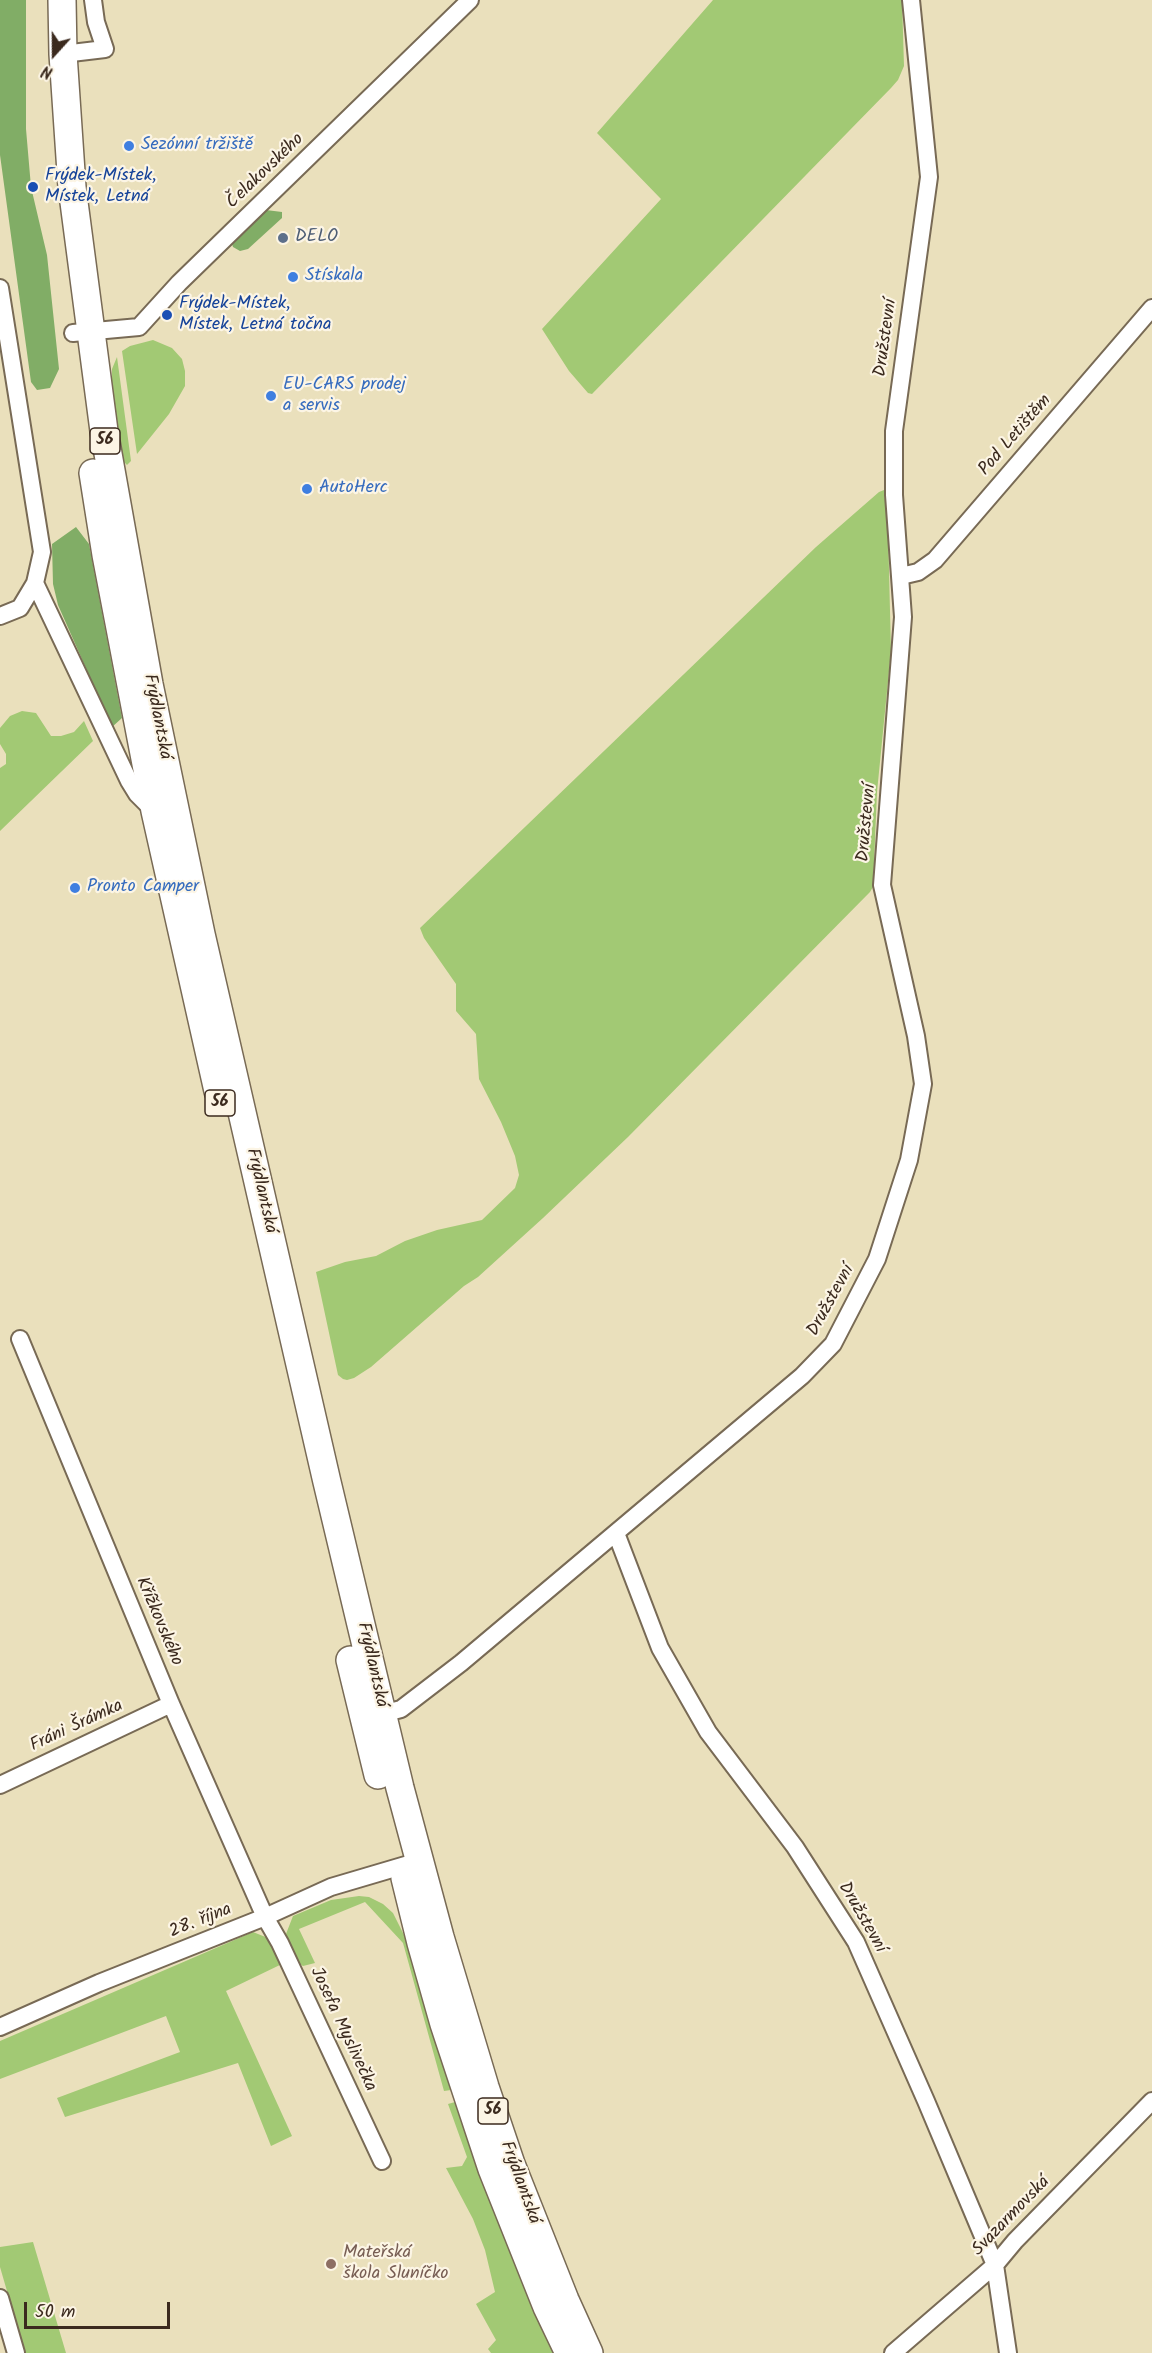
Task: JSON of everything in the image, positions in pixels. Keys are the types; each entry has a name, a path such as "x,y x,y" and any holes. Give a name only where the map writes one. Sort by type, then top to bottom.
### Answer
{"main road":[{"name":"Frýdlantská","path":"43,0 53,184 67,297 82,332 104,430 147,673 209,969 382,1714 411,1864 421,1943 444,2024 492,2169 547,2307 568,2353"},
{"name":"Frýdlantská","path":"62,0 63,54 82,332 86,433 106,555 182,938 365,1724 507,2153 564,2300 590,2353"}],"street":[{"path":"63,54 105,49 96,22 93,0"},
{"name":"Čelakovského","path":"82,332 139,327 179,283 470,0"},
{"name":"Družstevní","path":"382,1714 401,1709 452,1670 801,1376 833,1344 877,1259 909,1160 923,1084 916,1036 882,885 903,616 894,495 894,431 929,177 911,0"},
{"path":"0,288 42,552 35,583 20,608 0,616"},
{"name":"Pod Letištěm","path":"901,576 918,572 935,560 1152,308"},
{"path":"35,583 129,781 137,794 155,811"},
{"name":"Křížkovského","path":"20,1339 171,1704 266,1917"},
{"name":"Družstevní","path":"616,1533 660,1648 708,1732 795,1847 856,1942 995,2265 1008,2353"},
{"name":"Fráni Šrámka","path":"0,1785 171,1704"},
{"name":"28. října","path":"0,2026 99,1983 266,1917 331,1887 411,1864"},
{"name":"Josefa Myslivečka","path":"266,1917 280,1942 382,2161"},
{"name":"Svazarmovská","path":"893,2353 995,2265 1015,2241 1152,2101"},
{"path":"0,2298 16,2353"}],"green space":[{"path":"0,0 26,0 26,129 31,187 47,255 59,369 50,388 37,390 31,382 0,155"},
{"path":"713,0 902,0 904,66 898,80 891,88 592,394 588,393 569,371 542,329 661,199 597,133"},
{"path":"266,210 282,212 282,218 248,249 240,251 233,247 232,244"},
{"path":"153,340 172,348 182,359 185,386 169,414 137,454 122,351 130,346"},
{"path":"117,357 131,461 127,465 123,461 112,389 112,369"},
{"path":"884,490 888,530 891,651 877,792 873,887 870,892 628,1137 543,1218 478,1277 464,1286 371,1367 354,1378 343,1379 338,1375 316,1272 345,1262 376,1256 405,1241 437,1230 482,1220 515,1188 519,1175 515,1156 501,1122 479,1079 476,1034 456,1011 456,984 424,938 420,928 816,547"},
{"path":"76,527 89,544 122,718 112,727 58,605 53,584 52,544"},
{"path":"22,711 36,713 51,736 74,732 84,721 93,741 0,831 0,768 6,764 6,754 0,744 0,728 10,716"},
{"path":"369,1897 383,1904 393,1913 405,1937 451,2090 444,2091 403,1943 365,1902 299,1929 315,1963 303,1966 294,1960 286,1934 293,1916 331,1900"},
{"path":"253,1932 273,1940 284,1963 226,1991 292,2136 271,2146 238,2063 65,2117 57,2098 180,2052 166,2016 0,2079 0,2041"},
{"path":"455,2102 557,2353 491,2353 488,2349 496,2340 476,2304 495,2292 485,2250 473,2219 446,2168 462,2166 467,2157 448,2104"},
{"path":"33,2242 66,2353 25,2353 0,2267 0,2247"}],"place":[{"name":"Sezónní tržiště","path":"129,146"},
{"name":"Frýdek-Místek, Místek, Letná","path":"33,187"},
{"name":"DELO","path":"283,238"},
{"name":"Stískala","path":"293,277"},
{"name":"Frýdek-Místek, Místek, Letná točna","path":"167,315"},
{"name":"EU-CARS prodej a servis","path":"271,396"},
{"name":"AutoHerc","path":"307,489"},
{"name":"Pronto Camper","path":"75,888"},
{"name":"Mateřská škola Sluníčko","path":"331,2264"}]}
